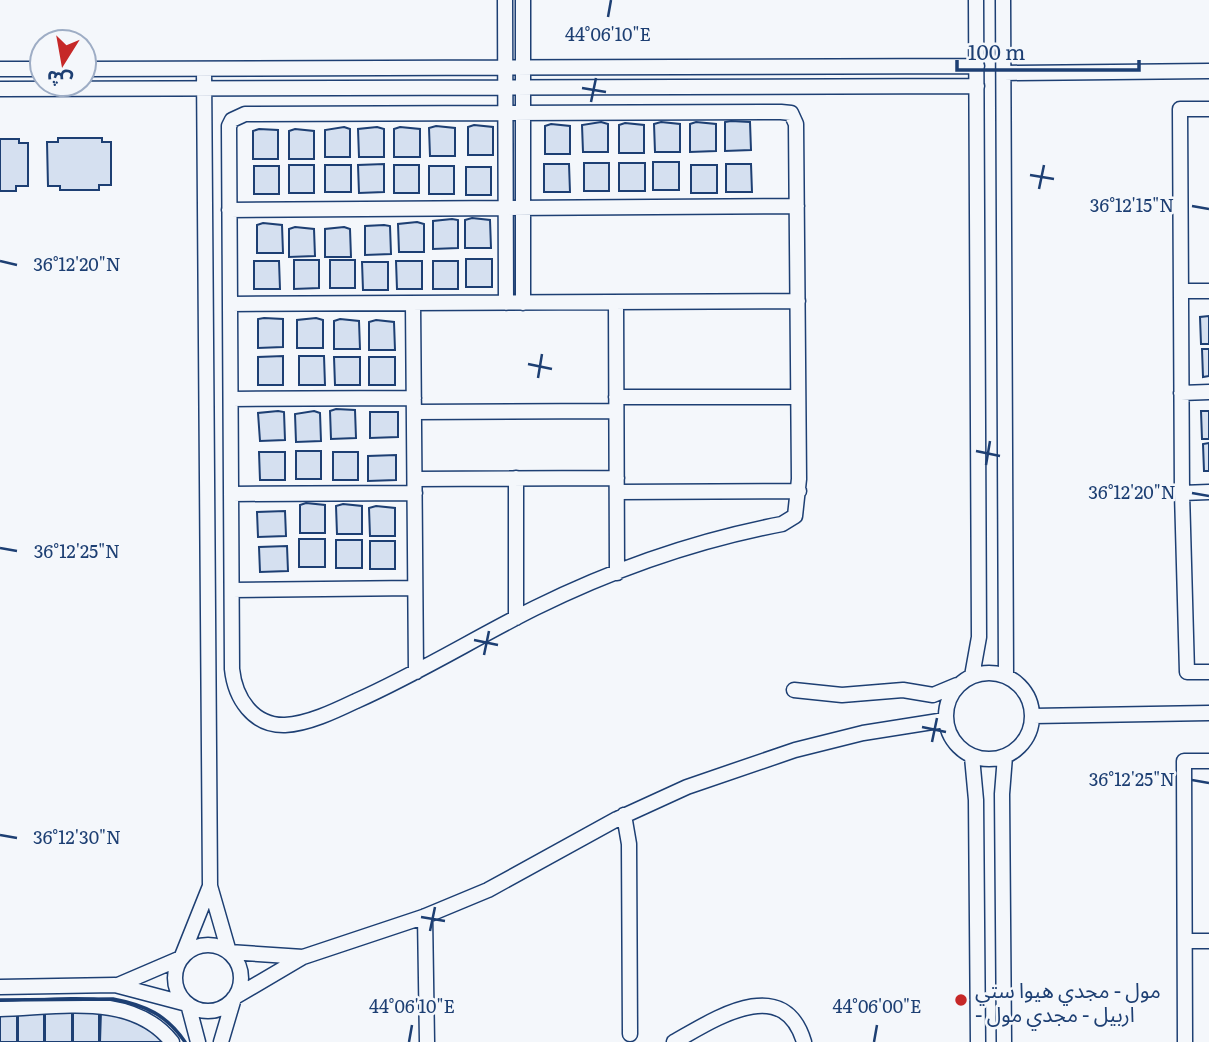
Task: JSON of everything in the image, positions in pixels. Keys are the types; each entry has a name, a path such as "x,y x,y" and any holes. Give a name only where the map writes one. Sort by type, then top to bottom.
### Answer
{"street":[{"path":"505,0 506,303"},
{"path":"523,0 523,303"},
{"path":"794,690 842,695 903,690 933,695 967,679 983,673 1006,676 1026,694 1033,716 1030,733 1023,744 1005,756 985,760 972,757 954,743 945,720 947,703 967,679 979,637 976,0"},
{"path":"1003,0 1006,676"},
{"path":"98,69 977,61 991,51 1004,57"},
{"path":"0,69 28,69"},
{"path":"204,69 210,886 229,952 241,973 221,1042"},
{"path":"1004,73 1209,71"},
{"path":"0,89 978,89 992,96 1004,89"},
{"path":"1209,109 1180,109 1182,493 1187,672 1209,672"},
{"path":"791,113 796,124 797,512 787,522 714,541 617,573 516,618 416,672 314,718 284,725 265,720 250,711 236,690 232,669 229,126 237,115 522,114 791,113"},
{"path":"229,210 797,206"},
{"path":"1181,291 1209,291"},
{"path":"230,304 797,301"},
{"path":"615,302 617,573"},
{"path":"413,303 416,672"},
{"path":"1181,393 1209,393"},
{"path":"231,399 414,405 616,404 798,397"},
{"path":"231,494 415,486 516,478 617,485 799,491"},
{"path":"516,478 516,618"},
{"path":"1182,493 1209,492"},
{"path":"232,590 415,588"},
{"path":"1033,716 1209,713"},
{"path":"0,987 115,985 212,1011 303,957 425,916 530,869 624,815 736,769 794,750 863,733 945,720"},
{"path":"1004,1042 1002,794 1005,756"},
{"path":"972,757 976,800 978,1042"},
{"path":"1185,1042 1184,761 1209,761"},
{"path":"624,815 629,844 630,1034"},
{"path":"198,1042 188,1004 175,986 175,971 210,886"},
{"path":"425,916 428,1042"},
{"path":"977,923 1002,922"},
{"path":"1185,942 1209,941"},
{"path":"115,985 138,978 204,944 213,944 229,952 303,957"},
{"path":"977,959 1002,958"},
{"path":"674,1042 732,1009 760,1004 788,1017 804,1042"},
{"path":"0,1009 115,1007 153,1021 172,1042"}],"building":[{"path":"601,122 608,124 608,152 583,152 582,125"},
{"path":"725,122 750,122 751,150 725,151"},
{"path":"654,124 680,124 680,152 655,152"},
{"path":"690,124 716,124 716,151 690,152"},
{"path":"619,125 644,125 644,153 619,153"},
{"path":"545,126 570,126 570,154 545,154"},
{"path":"344,127 350,129 350,157 325,157 325,130"},
{"path":"468,127 493,127 493,155 468,155"},
{"path":"429,128 455,128 455,156 430,156"},
{"path":"358,129 384,129 384,157 359,157"},
{"path":"394,129 420,129 420,157 394,157"},
{"path":"278,130 278,159 253,159 253,131"},
{"path":"289,131 314,131 314,159 289,159"},
{"path":"58,138 102,138 102,142 111,142 111,185 99,185 99,190 60,190 60,186 48,186 47,142 58,142"},
{"path":"0,139 19,139 19,143 28,143 28,186 16,186 16,191 0,191"},
{"path":"653,162 679,162 679,190 653,190"},
{"path":"584,163 609,163 609,191 584,191"},
{"path":"619,163 645,163 645,191 619,191"},
{"path":"384,164 384,192 359,193 358,165"},
{"path":"544,164 569,164 570,192 544,192"},
{"path":"726,164 751,164 752,192 726,192"},
{"path":"289,165 314,165 314,193 289,193"},
{"path":"325,165 351,165 351,192 325,192"},
{"path":"394,165 419,165 419,193 394,193"},
{"path":"691,165 717,165 717,193 691,193"},
{"path":"254,166 279,166 279,194 254,194"},
{"path":"429,166 454,166 454,194 429,194"},
{"path":"466,167 491,167 491,195 466,195"},
{"path":"458,220 458,248 433,249 433,221"},
{"path":"465,220 490,220 491,248 465,248"},
{"path":"398,224 424,224 424,252 399,252"},
{"path":"257,225 282,225 283,253 257,253"},
{"path":"365,226 390,226 391,254 365,255"},
{"path":"289,229 314,229 315,256 289,257"},
{"path":"325,229 350,229 351,257 325,257"},
{"path":"466,259 492,259 492,287 466,287"},
{"path":"294,260 319,260 319,288 294,289"},
{"path":"330,260 355,260 355,288 330,288"},
{"path":"254,261 279,261 280,289 254,289"},
{"path":"396,261 422,261 422,289 397,289"},
{"path":"433,261 458,261 458,289 433,289"},
{"path":"362,262 388,262 388,290 363,290"},
{"path":"1209,316 1209,344 1201,344 1200,317"},
{"path":"258,319 283,319 283,347 258,348"},
{"path":"297,320 323,320 323,348 297,348"},
{"path":"334,321 359,321 360,349 334,349"},
{"path":"369,322 394,322 395,350 369,350"},
{"path":"1202,349 1209,349 1209,376 1203,377"},
{"path":"283,356 283,385 258,385 258,357"},
{"path":"299,356 324,356 325,385 299,385"},
{"path":"334,357 360,357 360,385 335,385"},
{"path":"369,357 395,357 395,385 369,385"},
{"path":"355,410 356,438 331,439 330,411"},
{"path":"314,411 320,413 321,441 296,442 295,414"},
{"path":"1201,411 1209,411 1209,439 1202,439"},
{"path":"284,412 285,440 260,441 258,413"},
{"path":"370,412 398,412 398,437 370,438"},
{"path":"1209,443 1209,471 1204,471 1203,444"},
{"path":"296,451 321,451 321,479 296,479"},
{"path":"259,452 285,452 285,480 260,480"},
{"path":"333,452 358,452 358,480 333,480"},
{"path":"396,455 396,480 368,481 368,456"},
{"path":"300,505 325,505 325,533 300,533"},
{"path":"336,506 362,506 362,534 337,534"},
{"path":"369,508 395,508 395,536 370,536"},
{"path":"285,511 286,536 258,537 257,512"},
{"path":"299,539 325,539 325,567 299,567"},
{"path":"336,540 362,540 362,568 336,568"},
{"path":"370,541 395,541 395,569 370,569"},
{"path":"287,546 288,571 260,572 259,547"},
{"path":"45,1010 72,1011 72,1042 45,1042"},
{"path":"73,1010 99,1011 99,1042 73,1042"},
{"path":"116,1010 169,1042 100,1042 101,1011"},
{"path":"0,1011 17,1011 17,1042 0,1042"},
{"path":"18,1011 44,1011 44,1042 18,1042"}],"wall":[{"path":"0,1000 125,1001 163,1018 185,1042"}],"place":[{"name":"مول - مجدي هيوا ستي - اربيل - مجدي مول","path":"961,1000"}]}
